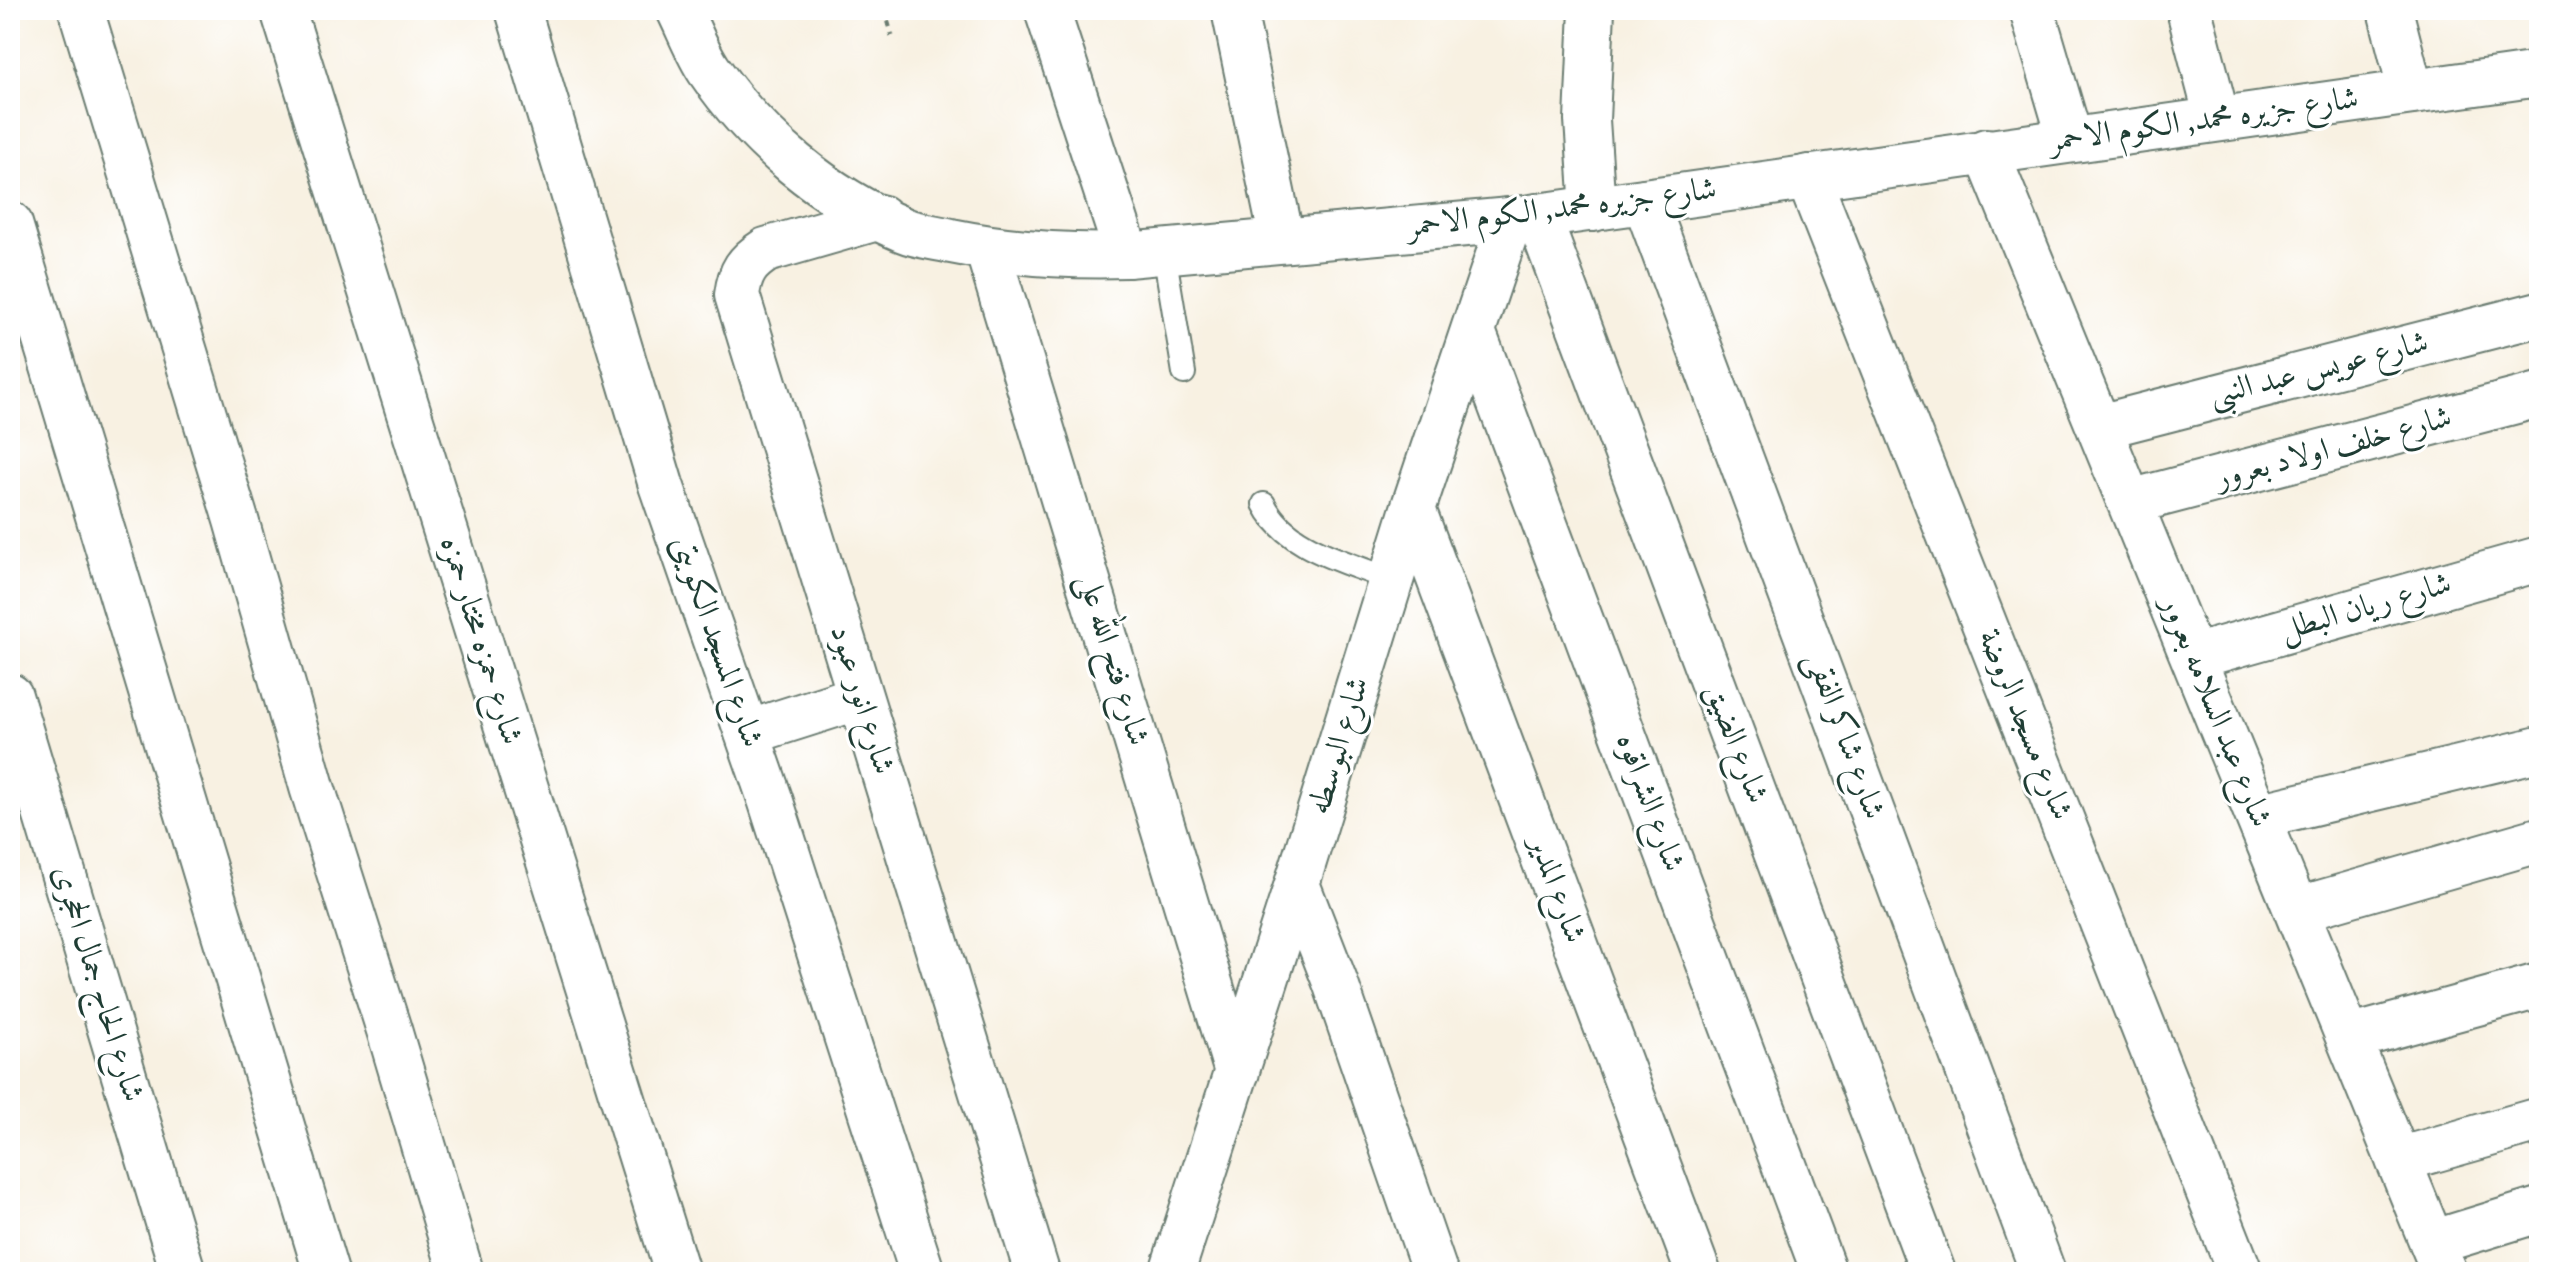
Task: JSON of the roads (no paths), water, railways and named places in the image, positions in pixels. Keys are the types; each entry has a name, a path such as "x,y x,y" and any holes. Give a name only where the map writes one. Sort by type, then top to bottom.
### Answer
{"street":[{"path":"81,10 236,520 312,787 394,1045 461,1272"},
{"name":"شارع حمزه مختار حمزه","path":"283,10 677,1272"},
{"name":"شارع المسجد الكويتى","path":"518,10 661,485 747,733 922,1272"},
{"name":"شارع جزيره محمد, الكوم الاحمر","path":"679,10 708,69 762,137 831,192 906,231 987,248 1044,255 1146,254 1524,218 2539,74"},
{"path":"1047,10 1146,254"},
{"path":"1234,10 1282,240"},
{"path":"1592,10 1587,120 1593,209"},
{"path":"2032,10 2070,139"},
{"path":"2189,10 2217,118"},
{"path":"2390,10 2411,92"},
{"name":"شارع عبد السلامه بعرور","path":"1986,151 2438,1258"},
{"name":"شارع مسجد الروضة","path":"1808,177 2240,1272"},
{"name":"شارع شاكر الفقى","path":"1645,201 2043,1272"},
{"name":"شارع انور عبود","path":"880,217 766,250 751,260 740,276 737,295 1037,1272"},
{"name":"شارع البوسطه","path":"1172,1272 1413,509 1474,334 1524,218"},
{"name":"شارع الضيق","path":"1524,218 1933,1272"},
{"path":"10,224 326,1272"},
{"name":"شارع فتح الله على","path":"987,248 1237,1072"},
{"name":"شارع عويس عبد النبى","path":"2099,427 2539,314"},
{"name":"شارع الشراقوه","path":"1474,334 1824,1272"},
{"name":"شارع خلف اولاد بعرور","path":"2130,502 2539,395"},
{"name":"شارع المدير","path":"1413,509 1698,1272"},
{"name":"شارع ريان البطل","path":"2193,657 2539,559"},
{"name":"شارع الحاج جمال الحجرى","path":"10,696 183,1272"},
{"path":"747,733 860,697"},
{"path":"2258,816 2539,749"},
{"path":"2296,910 2539,840"},
{"path":"1297,884 1340,997 1435,1272"},
{"path":"2349,1038 2539,986"},
{"path":"2398,1160 2539,1120"},
{"path":"2438,1258 2539,1210"}],"lane":[{"path":"1146,254 1184,373"},
{"path":"1264,504 1272,520 1285,532 1322,552 1391,580"}]}
